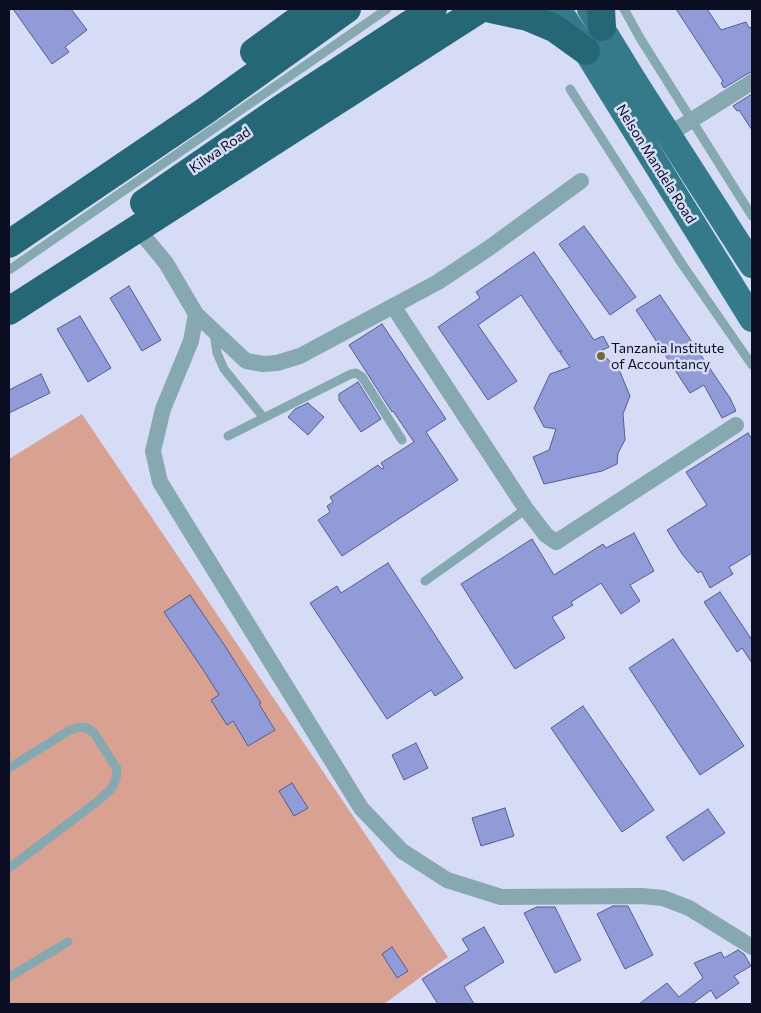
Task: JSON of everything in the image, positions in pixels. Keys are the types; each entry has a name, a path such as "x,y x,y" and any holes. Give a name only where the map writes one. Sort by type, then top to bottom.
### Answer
{"highway":[{"path":"9,224 148,130 313,9"},
{"path":"9,244 205,111 347,9"},
{"name":"Kilwa Road","path":"9,295 279,110 433,9"},
{"path":"9,311 480,9"},
{"path":"491,9 528,17 554,28 586,51"}],"main road":[{"name":"Nelson Mandela Road","path":"558,9 752,319"},
{"name":"Nelson Mandela Road","path":"598,15 668,135 752,265"}],"street":[{"path":"668,135 752,82"},
{"path":"137,228 166,264 196,314 213,331 246,361 263,364 277,363 300,356 438,282 489,248 581,181"},
{"path":"392,306 526,509 546,535 556,542 736,425"},
{"path":"196,314 191,341 163,409 153,451 160,482 361,808 402,851 447,880 501,897 642,896 663,898 690,908 752,947"}],"lane":[{"path":"9,270 387,9"},
{"path":"624,9 691,121 752,216"},
{"path":"570,89 682,264 752,365"},
{"path":"213,331 217,353 224,368 264,418"},
{"path":"228,436 350,374 356,373 362,377 402,440"},
{"path":"425,580 526,509"},
{"path":"9,768 70,730 80,727 87,728 94,733 117,769 116,780 105,795 9,868"},
{"path":"9,977 68,942"}],"shaded area":[{"path":"82,414 448,957 384,1004 9,1004 9,459"}],"building":[{"path":"13,9 71,9 87,30 65,47 69,52 52,64"},
{"path":"676,9 707,9 721,30 746,22 749,28 752,27 752,72 724,88 721,83 723,81"},
{"path":"752,94 752,130 739,110 737,111 733,106"},
{"path":"584,226 636,297 610,315 559,244"},
{"path":"534,252 594,340 603,336 609,347 600,351 620,372 630,396 623,414 625,440 618,453 617,464 602,471 544,484 533,457 549,450 556,429 544,427 534,408 550,374 570,367 560,353 562,350 559,352 521,295 478,325 517,381 488,400 438,327 480,298 476,292"},
{"path":"129,286 161,340 142,351 110,298"},
{"path":"660,295 730,398 736,411 722,418 704,385 690,393 636,310"},
{"path":"80,316 111,368 88,382 57,329"},
{"path":"382,324 446,419 426,432 458,480 342,556 318,520 330,512 327,506 333,502 330,497 378,465 382,469 384,468 381,463 414,442 392,412 349,345"},
{"path":"41,374 50,393 9,413 9,390"},
{"path":"358,382 381,419 361,432 339,400 339,394"},
{"path":"308,403 324,417 308,435 288,417 295,409"},
{"path":"748,433 752,439 752,553 729,567 733,574 710,588 701,571 698,573 682,554 667,530 707,505 686,472"},
{"path":"634,533 654,571 630,585 640,601 621,614 601,583 571,602 573,605 552,617 565,638 515,669 461,584 532,539 554,575 603,544 606,548"},
{"path":"388,563 463,678 435,696 431,690 387,719 310,603 337,586 341,593"},
{"path":"720,592 752,640 752,663 742,648 737,652 704,602"},
{"path":"190,595 261,703 259,704 275,730 248,746 233,721 227,725 211,700 219,695 164,612"},
{"path":"673,639 744,746 700,775 629,668"},
{"path":"583,706 654,810 622,832 551,728"},
{"path":"416,743 428,768 404,780 392,755"},
{"path":"292,783 308,808 294,816 279,791"},
{"path":"505,808 514,836 481,846 472,818"},
{"path":"708,809 725,833 683,861 666,837"},
{"path":"613,906 628,906 653,955 625,969 597,914"},
{"path":"537,907 555,907 581,960 555,973 524,913"},
{"path":"484,927 504,962 464,987 474,1004 438,1004 422,979 469,950 462,939"},
{"path":"392,947 408,971 397,978 382,954"},
{"path":"738,950 744,954 751,966 734,976 739,983 716,999 711,990 692,1004 639,1004 667,983 679,997 703,978 694,963 721,952 724,958"}],"place":[{"name":"Tanzania Institute of Accountancy","path":"601,356"}]}
